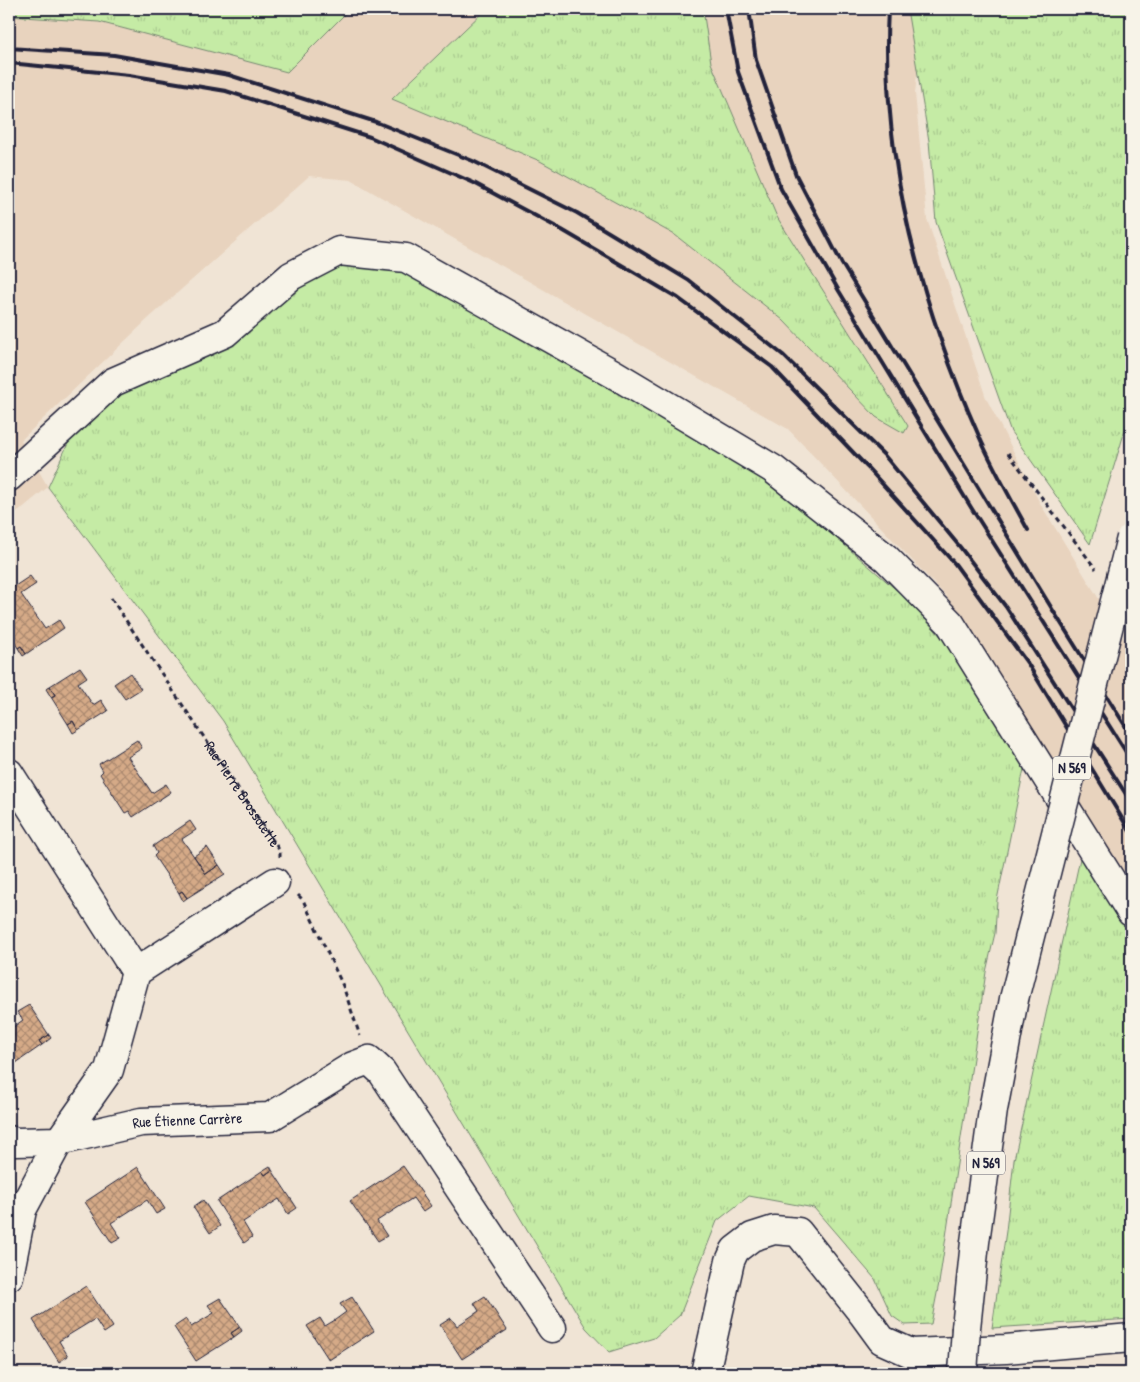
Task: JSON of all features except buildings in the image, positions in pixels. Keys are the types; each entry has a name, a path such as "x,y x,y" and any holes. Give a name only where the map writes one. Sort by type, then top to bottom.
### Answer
{"street":[{"path":"9,477 113,382 225,333 291,276 339,251 406,258 614,374 773,468 886,558 950,623 1131,912"},
{"name":"N 569","path":"963,1373 975,1242 993,1110 1014,1000 1131,538"},
{"path":"9,773 18,803 136,972"},
{"path":"9,1276 22,1210 59,1141 109,1070 136,972 276,882"},
{"path":"361,1063 382,1072 552,1328"},
{"name":"Rue Étienne Carrère","path":"9,1140 16,1142 59,1141 141,1122 270,1117 361,1063"},
{"path":"705,1373 734,1250 752,1237 774,1230 798,1232 882,1340 911,1353 1006,1349 1131,1338"}],"path":[{"path":"1008,453 1099,573"},
{"name":"Rue Pierre Brossolette","path":"111,598 280,851 282,870 276,882"},
{"path":"276,882 294,891 304,900 343,986 361,1063"}],"shaded area":[{"path":"9,9 924,9 915,93 927,219 986,398 1041,505 1131,651 1131,917 947,597 788,429 351,180 309,176 148,319 21,440 48,487 9,519"}],"green space":[{"path":"9,9 350,9 287,72 99,22 9,16"},
{"path":"486,9 703,9 711,63 777,217 908,426 904,433 876,417 783,320 675,235 540,161 392,99"},
{"path":"907,9 1131,9 1131,411 1090,544 1011,432 936,222 929,141"},
{"path":"402,262 674,413 806,512 907,599 963,661 1025,764 997,900 995,933 986,972 939,1283 931,1324 905,1325 892,1316 875,1279 814,1208 749,1196 717,1221 680,1315 654,1338 609,1352 586,1328 223,721 48,487 77,424 135,384 218,341 265,320 298,283 326,264"},
{"path":"1081,854 1090,863 1131,934 1131,1319 992,1328 1014,1160"}],"railway":[{"path":"726,9 738,72 781,189 839,291 972,509 1131,760"},
{"path":"749,9 756,60 796,175 842,264 1131,735"},
{"path":"888,9 887,64 891,119 898,174 908,228 922,281 939,334 979,436 996,472 1028,530"},
{"path":"9,48 114,55 229,75 376,122 473,161 577,213 688,280 783,355 884,455 960,547 1006,607 1131,802"},
{"path":"9,63 129,75 226,91 370,137 474,183 562,230 678,298 772,367 867,467 955,564 1028,664 1131,833"}]}
